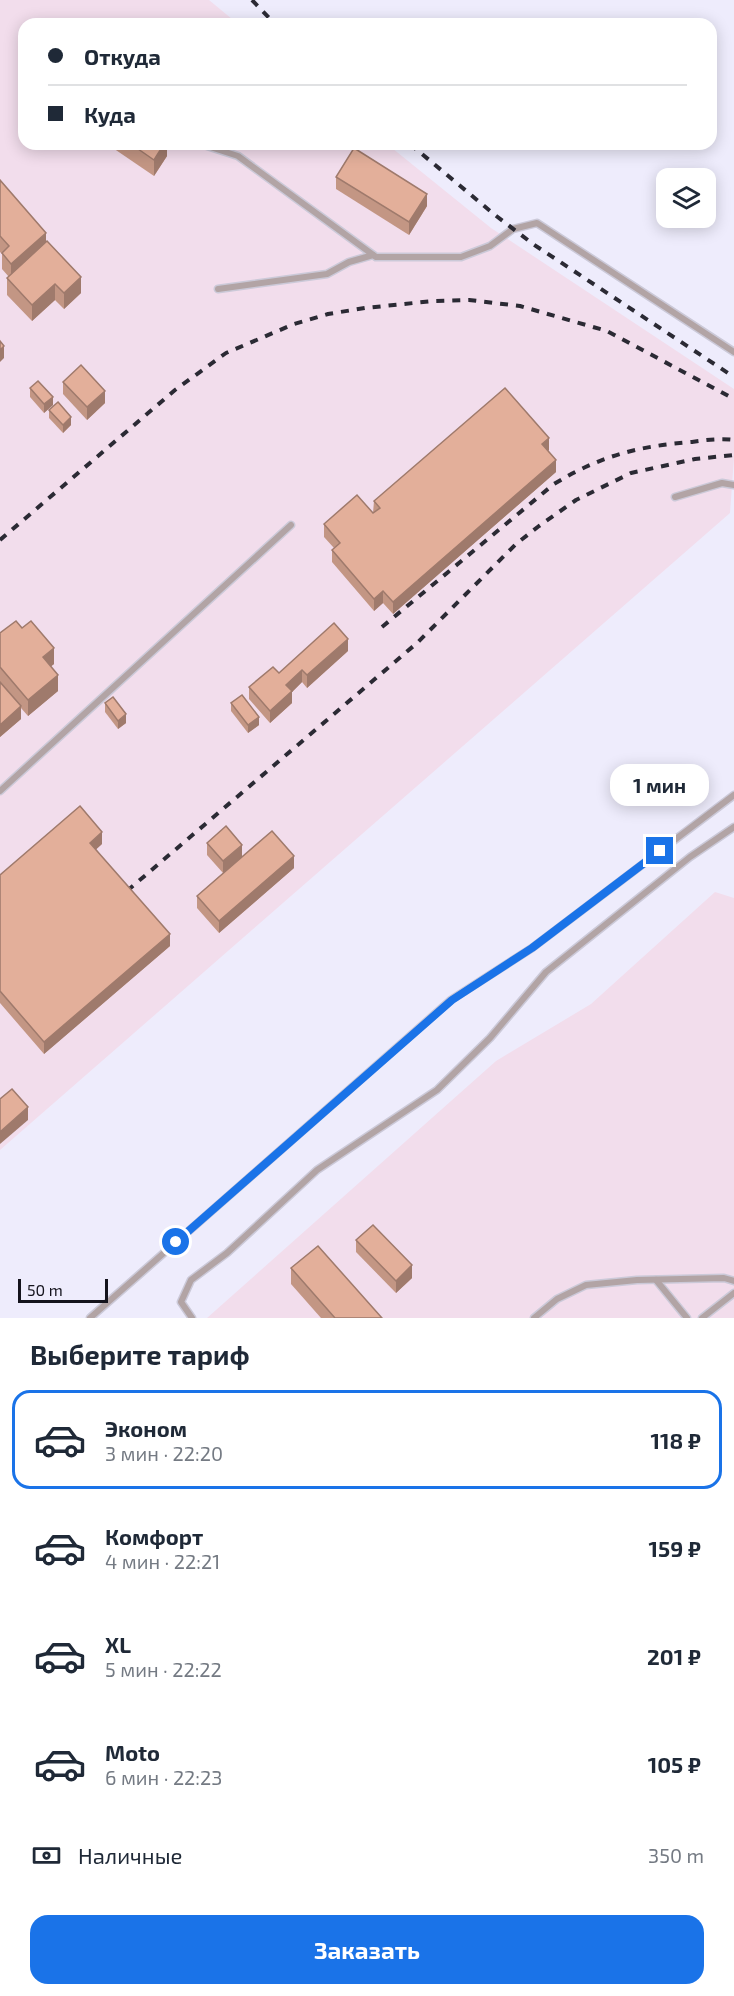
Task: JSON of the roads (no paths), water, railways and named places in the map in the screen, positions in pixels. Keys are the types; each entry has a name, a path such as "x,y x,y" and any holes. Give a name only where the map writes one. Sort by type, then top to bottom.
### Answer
{"lane":[{"path":"217,150 238,156 376,257 461,257 490,246 513,229 537,224 734,351"},
{"path":"218,289 327,274 350,262 373,255"},
{"path":"675,497 722,483 734,485"},
{"path":"0,791 291,525"},
{"path":"90,1318 452,1000 532,948 734,795"},
{"path":"192,1318 181,1302 191,1280 227,1253 317,1170 437,1090 490,1038 546,972 690,856 734,827"},
{"path":"534,1318 557,1299 586,1285 724,1278 734,1281"},
{"path":"656,1280 687,1318"},
{"path":"702,1318 734,1293"}],"railway":[{"path":"252,0 269,18"},
{"path":"417,150 533,244 734,377"},
{"path":"0,540 175,390 226,353 294,324 328,314 433,301 469,300 520,306 607,331 734,399"},
{"path":"382,627 554,484 571,474 604,459 654,446 708,440 734,440"},
{"path":"127,891 417,643 516,544 539,526 576,500 631,473 695,459 734,455"}]}
